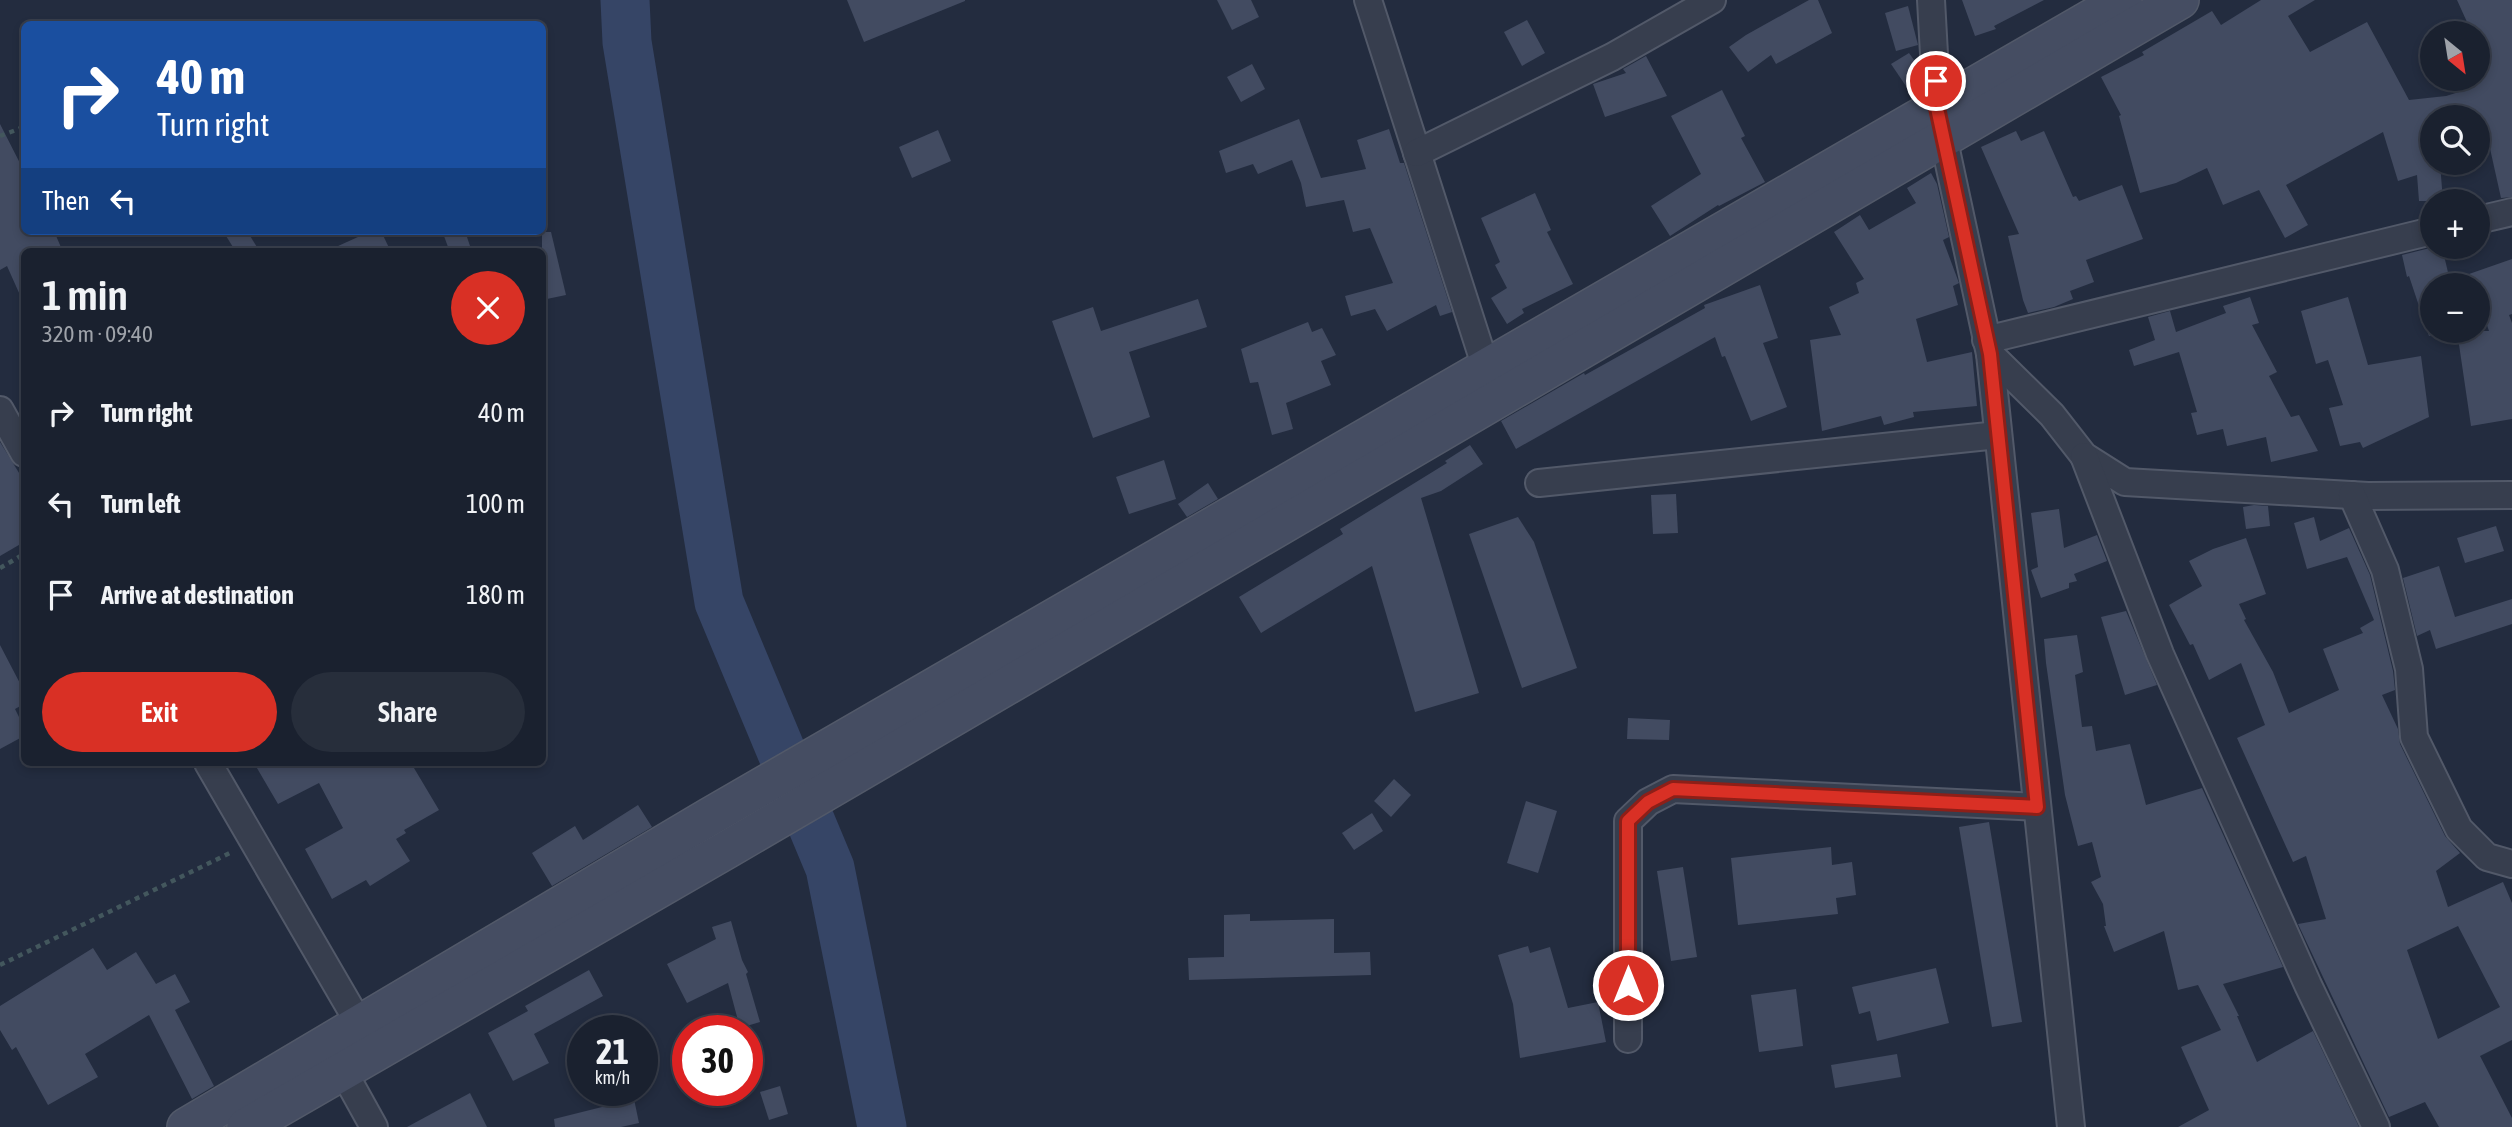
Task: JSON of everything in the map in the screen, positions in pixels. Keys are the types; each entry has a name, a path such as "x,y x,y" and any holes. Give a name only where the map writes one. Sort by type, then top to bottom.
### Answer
{"main road":[{"path":"246,1127 343,1071 367,1038 709,817 956,694 1941,123 2123,0"},
{"path":"186,1127 367,1038 728,849 956,694 1486,368 1941,123 2180,0"}],"street":[{"path":"1368,0 1486,368"},
{"path":"1417,153 1612,57 1712,0"},
{"path":"1931,0 1941,123 1988,347 2071,1127"},
{"path":"2490,217 2512,212"},
{"path":"1988,347 2420,234"},
{"path":"1988,347 2052,415 2084,456 2160,654 2376,1127"},
{"path":"0,410 21,448"},
{"path":"1539,483 1998,435"},
{"path":"2084,456 2125,482 2351,495 2512,495"},
{"path":"2351,495 2385,570 2409,669 2414,737 2459,829 2487,857 2512,864"},
{"path":"210,766 367,1038"},
{"path":"1628,1040 1628,821 1648,802 1673,789 2037,807"},
{"path":"343,1071 374,1127"}],"path":[{"path":"0,136 21,128"},
{"path":"0,568 21,556"},
{"path":"0,965 255,841"}],"building":[{"path":"847,0 965,0 965,1 864,42"},
{"path":"1217,0 1251,0 1259,17 1232,30"},
{"path":"1809,0 1818,0 1832,33 1776,64 1771,55 1748,72 1729,47"},
{"path":"1962,0 2044,0 1994,26 1996,29 1975,36"},
{"path":"2261,0 2315,0 2288,16 2310,52 2367,22 2409,100 2446,96 2462,91 2490,91 2490,21 2467,21 2457,0 2512,0 2512,197 2501,198 2490,148 2490,105 2420,105 2420,175 2441,175 2442,189 2420,189 2419,201 2417,175 2398,181 2383,132 2286,185 2308,225 2285,238 2259,190 2223,205 2207,168 2176,183 2140,193 2119,116 2121,115 2101,77 2144,55 2142,52 2212,11 2221,25"},
{"path":"1908,6 1918,45 1896,51 1885,13"},
{"path":"1527,20 1545,53 1522,66 1504,32"},
{"path":"1909,53 1919,67 1920,85 1910,92 1891,64"},
{"path":"1646,56 1667,96 1605,117 1593,84 1626,73 1623,69"},
{"path":"1252,64 1265,89 1241,102 1227,77"},
{"path":"1722,90 1745,136 1741,138 1765,182 1718,205 1670,236 1651,206 1701,174 1671,116"},
{"path":"1299,119 1321,178 1366,169 1357,140 1389,129 1400,163 1404,163 1452,312 1440,316 1436,305 1387,331 1375,309 1351,316 1345,296 1393,283 1370,228 1353,232 1344,200 1306,207 1292,160 1258,174 1253,164 1226,173 1219,151"},
{"path":"0,124 21,165 21,235 56,235 61,248 21,248 21,297 7,266 0,270"},
{"path":"938,130 951,161 912,178 899,147"},
{"path":"2016,131 2021,141 2044,131 2073,197 2076,196 2079,201 2122,185 2143,239 2086,260 2094,282 2070,291 2073,299 2028,313 2008,236 2019,234 1981,147"},
{"path":"1931,173 1937,184 1949,237 1943,240 1959,283 1953,286 1958,305 1916,319 1927,362 1972,352 1977,406 1913,412 1914,417 1884,425 1881,416 1822,431 1810,340 1841,335 1829,307 1859,293 1856,283 1864,279 1834,232 1860,215 1869,230 1916,203 1907,188"},
{"path":"1535,193 1551,230 1547,232 1573,284 1522,309 1524,313 1507,324 1491,298 1507,288 1495,265 1500,262 1481,218"},
{"path":"551,232 566,295 546,299 546,248 542,248 542,235"},
{"path":"225,235 249,235 258,248 234,248"},
{"path":"362,235 383,235 389,248 334,248"},
{"path":"444,235 466,235 471,248 448,248"},
{"path":"2420,250 2420,259 2445,259 2448,273 2420,273 2420,309 2409,276 2407,277 2402,255"},
{"path":"2512,259 2512,314 2509,315 2512,323 2512,419 2471,426 2459,343 2490,343 2490,273 2472,273"},
{"path":"1760,285 1778,338 1763,343 1787,407 1751,421 1715,337 1516,449 1501,421 1705,308 1704,305"},
{"path":"2250,297 2259,323 2252,325 2277,372 2269,376 2291,417 2299,415 2318,451 2271,462 2266,437 2227,446 2223,429 2197,435 2191,413 2197,412 2179,352 2134,366 2129,350 2155,340 2148,317 2170,311 2176,332 2226,313 2223,306"},
{"path":"2348,297 2368,365 2421,356 2429,417 2363,448 2360,442 2340,446 2329,408 2343,405 2328,360 2316,364 2301,311"},
{"path":"1198,299 1207,327 1129,352 1150,417 1093,438 1052,321 1093,307 1101,331"},
{"path":"1308,322 1312,332 1322,328 1336,355 1321,361 1331,385 1286,403 1293,429 1272,435 1258,382 1250,383 1241,349"},
{"path":"0,442 21,476 21,544 0,556"},
{"path":"1470,445 1483,464 1441,491 1421,498 1479,693 1415,712 1372,566 1261,633 1239,597 1343,534 1340,529 1447,463 1445,461"},
{"path":"1164,460 1176,499 1129,514 1116,477"},
{"path":"1208,483 1218,499 1187,517 1178,504"},
{"path":"1676,494 1678,533 1653,534 1651,495"},
{"path":"2268,506 2270,526 2246,529 2243,507"},
{"path":"2059,509 2064,548 2097,535 2107,561 2074,574 2077,581 2069,583 2069,588 2041,598 2031,570 2038,567 2031,513"},
{"path":"1518,517 1534,542 1577,668 1522,688 1469,534"},
{"path":"2314,517 2320,541 2349,528 2370,575 2395,690 2382,695 2398,729 2400,744 2445,836 2460,853 2436,871 2448,907 2503,882 2512,903 2512,1040 2480,1056 2512,1118 2512,1127 2439,1127 2425,1102 2389,1117 2298,924 2326,919 2306,856 2293,862 2237,738 2265,725 2241,663 2209,680 2193,644 2190,645 2169,605 2202,586 2189,561 2213,549 2246,538 2266,594 2239,604 2246,619 2244,620 2273,672 2289,713 2339,690 2323,649 2363,633 2360,628 2374,620 2347,557 2307,569 2294,523","holes":["2458,926 2500,1007 2438,1039 2407,950"]},
{"path":"2496,526 2504,551 2465,563 2457,538"},
{"path":"2439,566 2455,617 2512,599 2512,624 2436,649 2430,630 2417,636 2403,578"},
{"path":"2126,611 2157,685 2125,695 2101,617"},
{"path":"2077,635 2083,672 2075,675 2082,727 2092,726 2096,751 2130,744 2146,805 2202,788 2283,967 2223,984 2257,1062 2313,1031 2359,1127 2178,1127 2209,1110 2181,1047 2221,1030 2198,985 2178,990 2164,931 2114,952 2104,926 2103,904 2091,882 2101,877 2092,842 2078,846 2065,795 2046,663 2044,639"},
{"path":"0,645 21,685 21,706 15,709 21,721 21,738 0,749"},
{"path":"1628,718 1670,720 1669,740 1627,739"},
{"path":"256,766 413,766 439,810 404,830 406,833 396,839 410,861 370,886 366,880 332,899 305,849 343,828 319,783 278,804"},
{"path":"1394,779 1411,795 1391,817 1374,801"},
{"path":"1526,801 1557,811 1538,873 1507,863"},
{"path":"638,805 652,827 552,886 532,853 575,826 583,840"},
{"path":"1372,813 1383,831 1354,850 1342,833"},
{"path":"1989,822 2022,1022 1992,1027 1959,827"},
{"path":"1831,847 1832,865 1852,862 1856,895 1836,898 1838,914 1738,925 1731,858"},
{"path":"1683,867 1697,957 1671,961 1657,871"},
{"path":"1250,914 1250,921 1334,919 1334,953 1370,952 1371,975 1189,980 1188,958 1224,957 1224,915"},
{"path":"731,921 748,972 746,974 758,1015 737,1015 728,983 687,1003 667,964 716,939 712,927"},
{"path":"1528,946 1530,953 1550,947 1568,1008 1598,1002 1606,1042 1520,1058 1513,1004 1498,955"},
{"path":"93,948 107,970 136,952 156,984 175,974 190,1002 175,1010 214,1086 192,1099 149,1015 85,1054 98,1077 48,1105 16,1047 12,1050 0,1030 0,1006"},
{"path":"1936,968 1949,1023 1877,1041 1870,1011 1859,1014 1852,987"},
{"path":"589,970 603,996 534,1034 549,1063 513,1081 488,1033 528,1011 525,1006"},
{"path":"1796,989 1803,1046 1759,1052 1751,995"},
{"path":"1897,1054 1901,1077 1835,1088 1831,1065"},
{"path":"780,1086 788,1114 769,1120 763,1091"},
{"path":"470,1093 487,1127 407,1127"},
{"path":"606,1106 635,1106 639,1123 621,1127 555,1127 554,1119"}],"waterway":[{"path":"625,0 627,42 719,602 830,868 882,1127"}],"route":[{"path":"1628,985 1628,821 1648,802 1673,789 2037,807 1990,354 1937,108 1936,81"}]}
